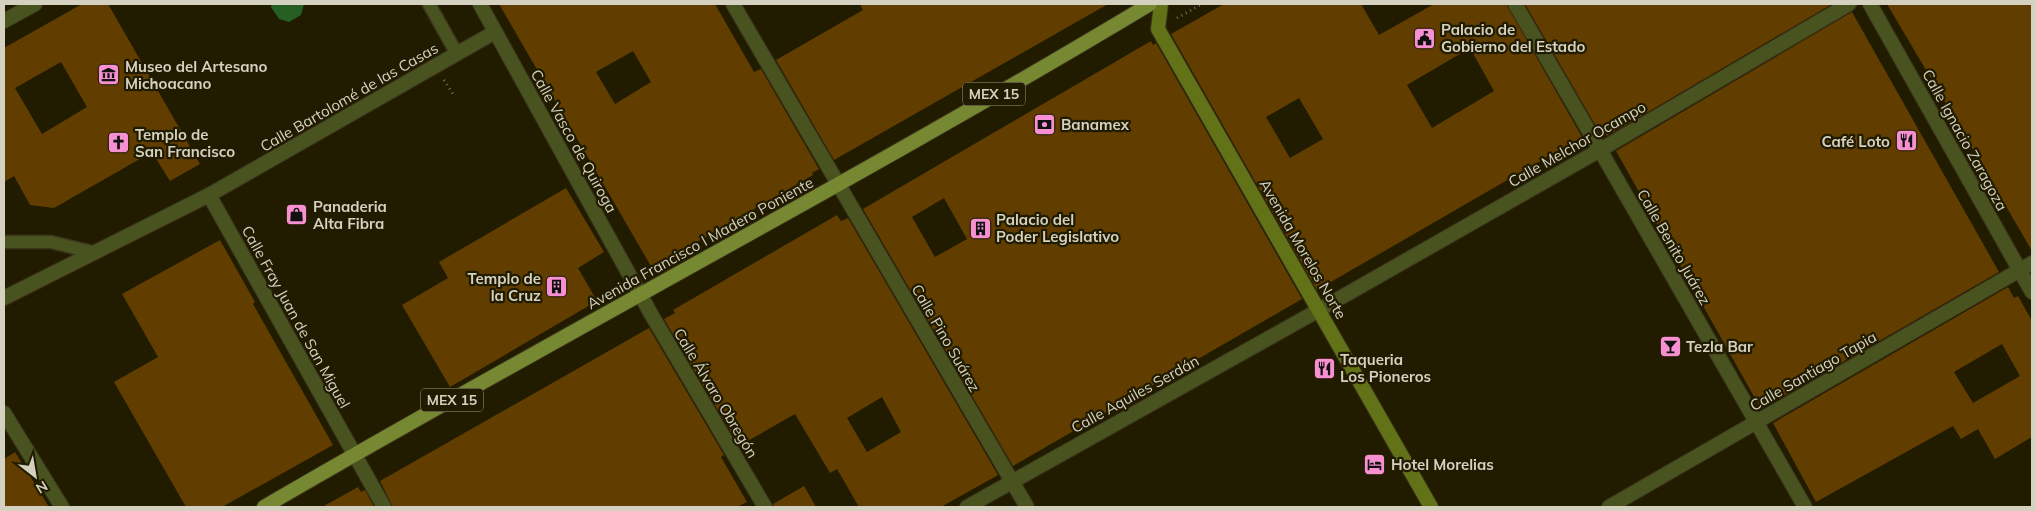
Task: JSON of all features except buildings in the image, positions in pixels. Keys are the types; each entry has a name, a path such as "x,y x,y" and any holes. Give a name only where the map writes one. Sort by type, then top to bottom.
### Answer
{"main road":[{"name":"Avenida Francisco I Madero Poniente","path":"264,507 355,454 838,184 1150,4"},
{"path":"1158,30 1161,4"},
{"name":"Avenida Morelos Norte","path":"1158,30 1320,310 1431,507"}],"street":[{"path":"4,21 35,4"},
{"name":"Calle Vasco de Quiroga","path":"480,4 640,294"},
{"name":"Calle Pino Suárez","path":"733,4 1027,507"},
{"name":"Calle Benito Juárez","path":"1515,4 1805,507"},
{"name":"Calle Melchor Ocampo","path":"1320,310 1600,150 1849,4"},
{"name":"Calle Ignacio Zaragoza","path":"1870,4 2032,292"},
{"name":"Calle Bartolomé de las Casas","path":"4,298 92,252 209,195 496,32"},
{"name":"Calle Fray Juan de San Miguel","path":"209,195 384,507"},
{"name":"Calle Santiago Tapia","path":"1609,507 2032,263"},
{"name":"Calle Álvaro Obregón","path":"640,294 765,507"},
{"name":"Calle Aquiles Serdán","path":"967,507 1320,310"},
{"path":"4,413 62,507"}],"lane":[{"path":"429,4 457,54"},
{"path":"4,242 51,242 92,252"}],"path":[{"path":"1158,30 1195,6 1202,4"}],"shaded area":[{"path":"272,4 304,4 301,15 289,22 279,19 271,7"}],"place":[{"name":"Palacio de Gobierno del Estado","path":"1425,38"},
{"name":"Museo del Artesano Michoacano","path":"109,75"},
{"name":"Banamex","path":"1045,124"},
{"name":"Café Loto","path":"1906,141"},
{"name":"Templo de San Francisco","path":"119,143"},
{"name":"Panaderia Alta Fibra","path":"297,215"},
{"name":"Palacio del Poder Legislativo","path":"980,228"},
{"name":"Templo de la Cruz","path":"557,287"},
{"name":"Tezla Bar","path":"1670,346"},
{"name":"Taqueria Los Pioneros","path":"1324,368"},
{"name":"Hotel Morelias","path":"1375,464"}]}
